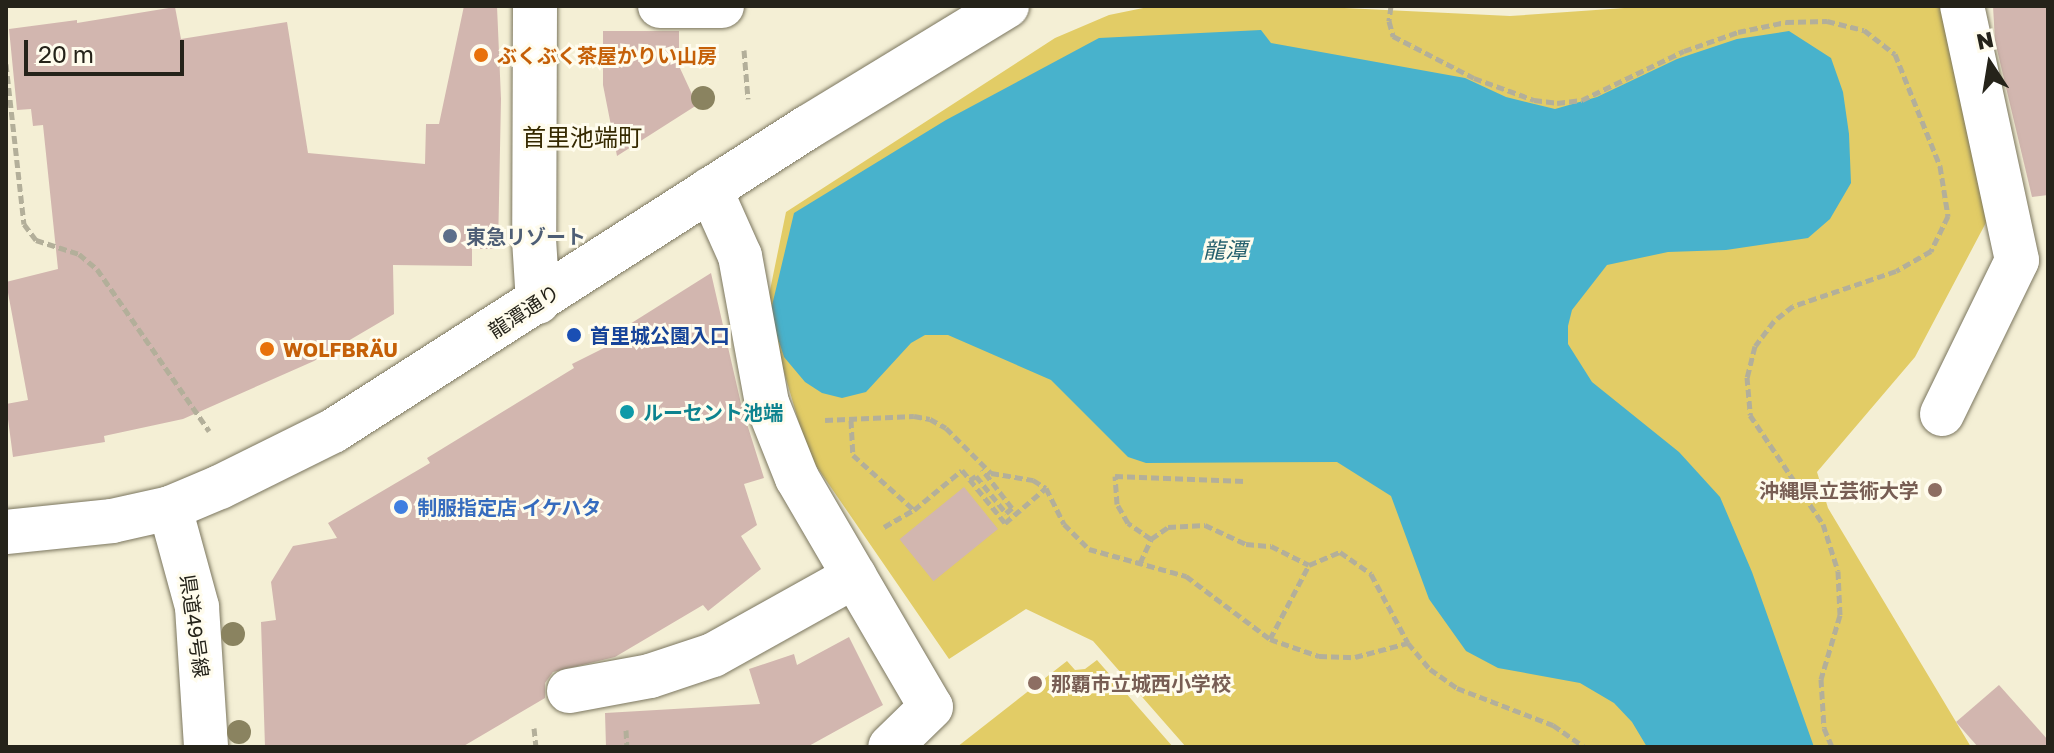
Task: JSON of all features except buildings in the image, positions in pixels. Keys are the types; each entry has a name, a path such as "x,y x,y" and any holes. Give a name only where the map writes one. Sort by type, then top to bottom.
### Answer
{"main road":[{"path":"535,6 534,239 538,302"},
{"path":"660,6 722,6"},
{"name":"龍潭通り","path":"6,532 112,521 170,508 333,431 710,189 1007,6"},
{"path":"1942,414 2017,260 1962,6"},
{"path":"710,189 740,256 757,364 772,419 797,478 931,707 890,747"},
{"name":"県道49号線","path":"170,508 197,607 206,747"},
{"path":"569,691 650,676 713,655 855,576"}],"path":[{"path":"1391,6 1389,21 1393,36 1474,78 1534,100 1557,103 1582,100 1684,51 1738,32 1786,22 1827,21 1864,30 1895,54 1940,166 1948,216 1931,251 1896,271 1793,306 1774,321 1755,346 1747,377 1750,415 1823,524 1838,571 1840,615 1821,679 1824,728 1832,747"},
{"path":"744,46 748,99"},
{"path":"6,64 24,224 36,240 79,254 97,269 209,431"},
{"path":"772,419 851,420 914,416 930,419 946,428 1012,508 1006,513 976,476 970,480"},
{"path":"851,420 853,455 914,510 962,470 1005,523 1046,488"},
{"path":"977,462 991,473 1033,480 1046,488 1064,524 1089,549 1186,576 1270,639 1319,656 1331,657 1355,657 1408,643"},
{"path":"1151,539 1128,523 1117,504 1115,476 1245,481"},
{"path":"1140,563 1151,539 1168,527 1205,525 1246,544 1271,546 1309,565"},
{"path":"1270,639 1309,565 1340,552 1359,562 1371,574 1408,643 1430,669 1457,688 1553,725 1584,747"}],"shaded area":[{"path":"1153,6 1303,6 1510,16 1653,6 1942,6 1990,215 1915,357 1817,472 1828,508 1971,747 1186,747 1093,641 1026,609 949,659 808,454 766,310 786,212 1055,38 1109,15"},
{"path":"1097,660 1173,747 957,747 1067,661 1075,670 1085,669"}],"water":[{"name":"龍潭","path":"1261,30 1271,43 1465,78 1506,97 1555,109 1597,97 1677,59 1737,39 1789,31 1831,58 1843,92 1851,183 1830,219 1808,238 1726,250 1668,252 1607,265 1572,310 1568,326 1568,344 1592,382 1679,452 1720,497 1752,572 1814,747 1647,747 1632,722 1614,703 1580,683 1498,668 1466,651 1429,599 1391,496 1337,462 1146,463 1128,457 1051,380 948,335 925,335 911,343 866,392 842,398 822,393 805,382 784,357 770,314 794,213 946,120 1099,38"}],"place":[{"name":"ぶくぶく茶屋かりい山房","path":"481,55"},
{"name":"東急リゾート","path":"450,236"},
{"name":"首里城公園入口","path":"574,335"},
{"name":"WOLFBRÄU","path":"267,349"},
{"name":"ルーセント池端","path":"627,412"},
{"name":"沖縄県立芸術大学","path":"1935,490"},
{"name":"制服指定店 イケハタ","path":"401,507"},
{"name":"那覇市立城西小学校","path":"1035,683"}],"district":[{"name":"首里池端町","path":"582,137"}]}
